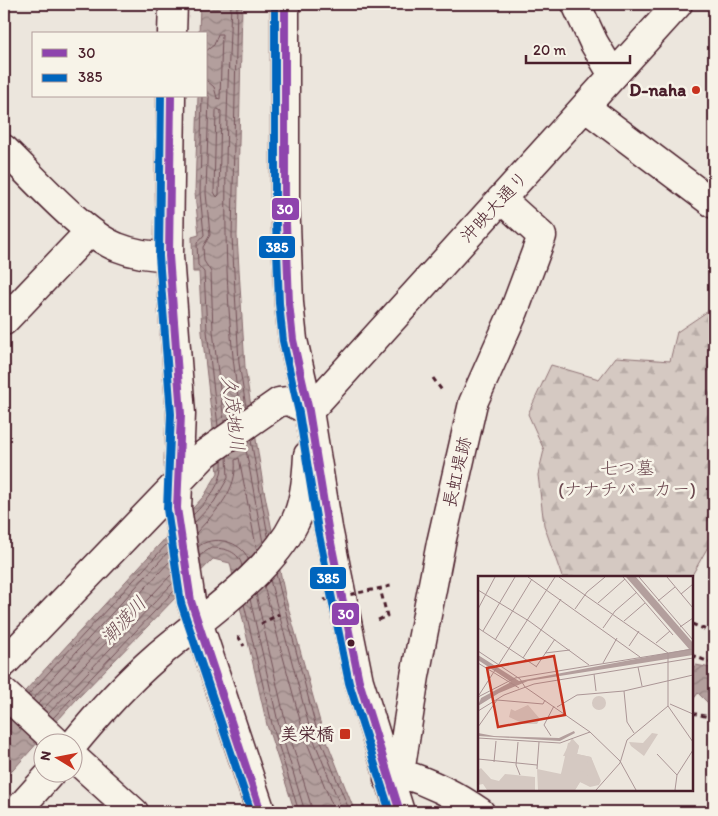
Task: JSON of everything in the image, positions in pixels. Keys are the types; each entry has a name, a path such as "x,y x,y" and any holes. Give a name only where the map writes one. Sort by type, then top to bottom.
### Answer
{"street":[{"path":"172,32 173,4"},
{"path":"284,4 284,107 289,303 293,340 310,411 328,528 359,681 394,776 400,812"},
{"path":"576,4 594,43 614,75"},
{"name":"沖映大通り","path":"310,411 678,4"},
{"path":"171,98 169,256 181,414 177,508 194,612 261,812"},
{"path":"585,107 714,204"},
{"path":"4,149 90,231 115,246 144,256 169,256"},
{"name":"長虹堤跡","path":"394,776 405,729 440,543 473,403 518,302 542,236 501,199"},
{"path":"4,321 90,231"},
{"path":"4,663 206,453 278,402 289,401 310,411"},
{"path":"77,734 137,675 194,612 227,601 272,555 296,521 307,468 310,411"},
{"path":"4,693 51,734"},
{"path":"82,762 134,812"},
{"path":"394,776 418,778 459,798 480,812"},
{"path":"16,812 41,784"}],"path":[{"path":"324,600 391,586"},
{"path":"380,588 388,616"},
{"path":"261,624 279,614"},
{"path":"693,624 714,633"},
{"path":"237,634 244,646"},
{"path":"693,657 714,664"},
{"path":"693,713 713,718"}],"green space":[{"name":"七つ墓 (ナナチバーカー)","path":"714,307 714,536 692,576 562,576 544,525 538,475 544,450 528,414 551,365 599,379 616,357 670,361 677,332"}],"water":[{"path":"200,4 242,4 237,236 245,367 263,485 285,596 322,729 355,812 295,812 267,725 230,563 213,559 45,734 32,734 32,749 4,780 4,714 204,496 218,473 202,332 199,272 193,272 192,237 199,235 195,193 198,98 208,98 208,32 199,32"},
{"path":"696,665 711,668 714,673 714,709 698,693 693,700 693,667"}],"transit line":[{"name":"385","path":"275,4 275,198 279,303 283,341 299,413 318,530 349,683 390,812"},
{"name":"30","path":"285,4 285,198 289,303 293,340 309,411 328,528 359,681 400,812"},
{"name":"385","path":"161,98 159,256 171,414 167,509 181,603 251,812"},
{"name":"30","path":"171,98 169,256 181,414 177,508 191,601 261,812"}],"place":[{"name":"D-naha","path":"696,90"},
{"name":"美栄橋","path":"345,734"}],"water label":[{"name":"久茂地川","path":"234,413"},
{"name":"潮渡川","path":"123,620"}]}
